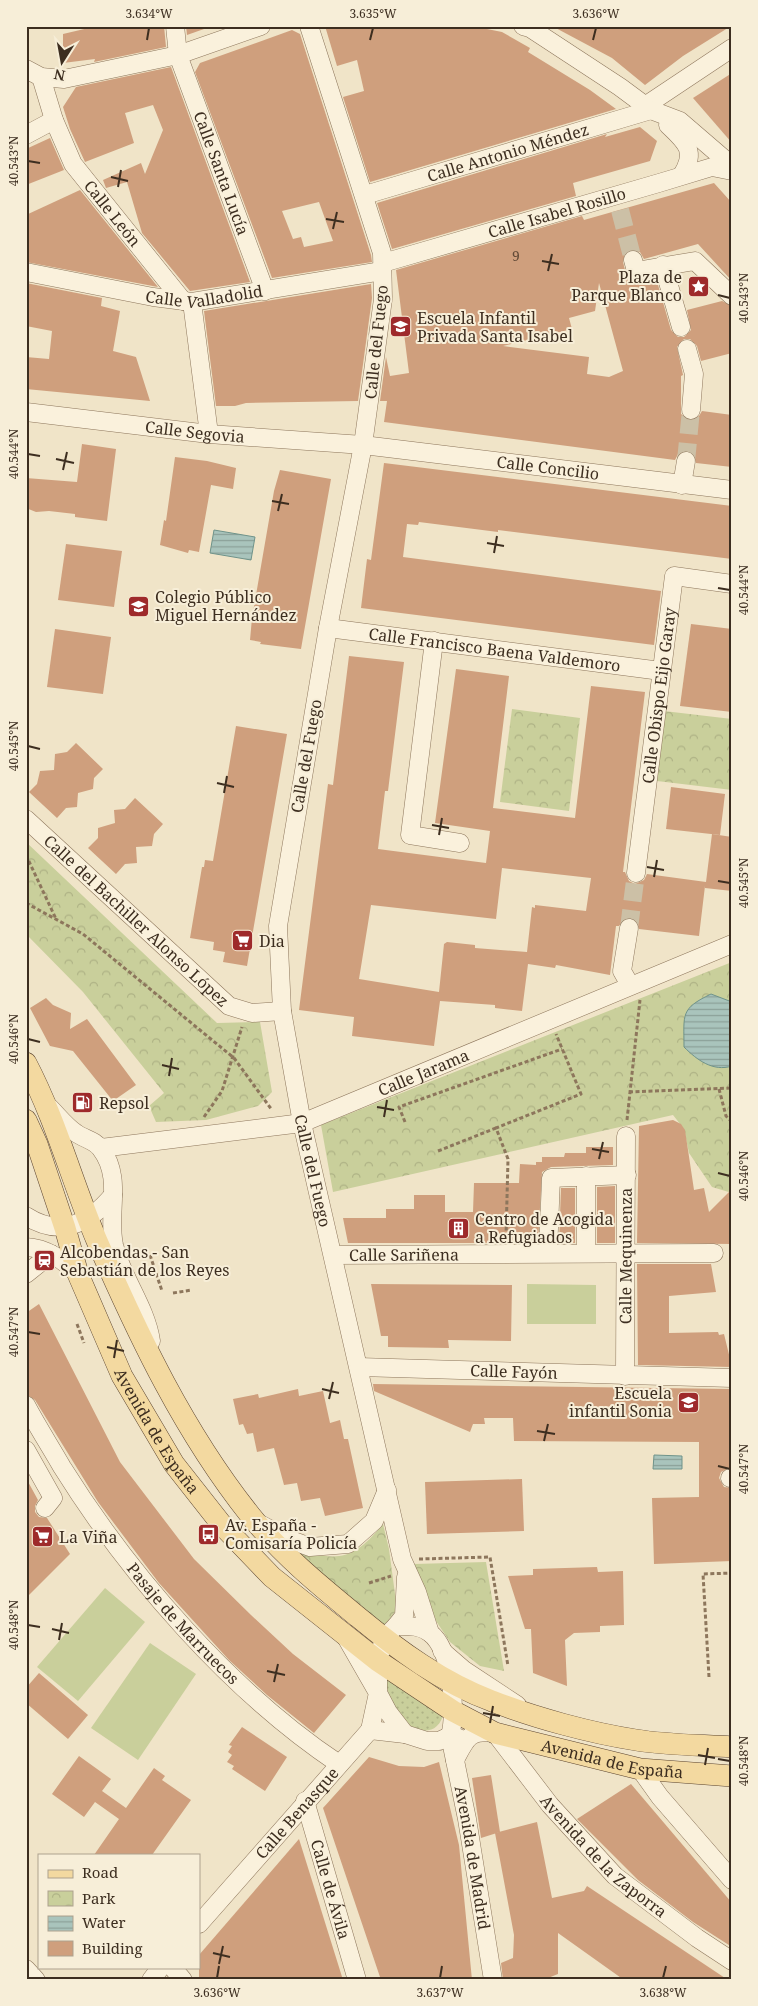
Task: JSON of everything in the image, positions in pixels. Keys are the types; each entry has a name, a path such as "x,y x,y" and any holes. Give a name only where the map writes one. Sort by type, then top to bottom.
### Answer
{"main road":[{"name":"Avenida de España","path":"26,1063 46,1104 67,1134 88,1218 153,1362 193,1435 256,1521 304,1573 390,1632 451,1683 492,1701 532,1715 636,1740 732,1747"},
{"name":"Avenida de España","path":"26,1120 32,1149 66,1228 78,1274 122,1376 174,1464 222,1525 272,1576 378,1661 453,1711 495,1732 640,1769 732,1776"}],"street":[{"name":"Calle Santa Lucía","path":"175,26 178,55 265,291"},
{"path":"34,73 64,79 178,55 261,26"},
{"name":"Calle del Fuego","path":"309,26 365,195 382,253 384,299 363,445 328,628 278,926 282,1011 302,1123 404,1565 406,1600 404,1616 390,1632"},
{"path":"523,26 604,77 649,109 683,139 690,152 689,162 682,175"},
{"name":"Calle Antonio Méndez","path":"365,195 649,109 732,48"},
{"name":"Calle León","path":"34,73 73,164 187,301"},
{"path":"649,109 680,121 723,158 732,170"},
{"path":"26,135 54,120"},
{"name":"Calle Isabel Rosillo","path":"383,267 618,203 682,175 712,167 732,170"},
{"path":"633,260 636,272 695,261 732,296"},
{"path":"664,266 681,326"},
{"name":"Calle Valladolid","path":"26,272 153,297 187,301 265,291 383,267"},
{"path":"187,301 209,434"},
{"path":"687,349 694,374 691,410"},
{"name":"Calle Segovia","path":"26,412 209,434 363,445"},
{"name":"Calle Concilio","path":"363,445 732,490"},
{"path":"682,485 686,461"},
{"name":"Calle Obispo Eijo Garay","path":"636,873 674,576 732,584"},
{"name":"Calle Francisco Baena Valdemoro","path":"328,628 434,640 661,671"},
{"path":"434,640 410,836 460,843"},
{"name":"Calle del Bachiller Alonso López","path":"26,818 229,1006 252,1013 282,1011"},
{"path":"630,928 622,971 636,982"},
{"name":"Calle Jarama","path":"101,1148 302,1123 636,982 732,944"},
{"path":"32,1149 67,1134 89,1139 101,1148"},
{"name":"Calle Mequinenza","path":"625,1376 626,1136"},
{"name":"Avenida de España","path":"101,1148 114,1180 114,1244 146,1323 153,1362"},
{"path":"548,1253 551,1178 627,1175"},
{"path":"586,1176 586,1252"},
{"path":"30,1225 66,1228 88,1218 101,1209 113,1195"},
{"path":"26,1247 35,1247 62,1259 78,1274"},
{"name":"Calle Sariñena","path":"334,1256 714,1252"},
{"path":"26,1274 51,1254"},
{"name":"Calle Fayón","path":"359,1367 730,1378"},
{"name":"Pasaje de Marruecos","path":"26,1405 80,1496 131,1566 194,1637 243,1688 316,1749 339,1764"},
{"path":"26,1450 53,1498 45,1508"},
{"path":"256,1521 288,1539 310,1547 348,1544 374,1521 387,1490"},
{"name":"Calle del Fuego","path":"404,1565 417,1592 430,1633"},
{"path":"390,1632 413,1625 430,1633"},
{"name":"Avenida de España","path":"370,1730 378,1693 378,1661 390,1632"},
{"name":"Avenida de España","path":"343,1633 388,1712 405,1734 427,1741 439,1741 458,1738 480,1730 495,1732"},
{"name":"Avenida de España","path":"430,1633 442,1651 464,1670 532,1715"},
{"name":"Avenida de España","path":"442,1651 451,1683 454,1723 458,1738 455,1760"},
{"path":"370,1730 405,1734"},
{"name":"Calle Benasque","path":"200,1923 305,1801 370,1730"},
{"name":"Avenida de la Zaporra","path":"495,1732 550,1805 615,1876 697,1938 732,1961"},
{"name":"Avenida de Madrid","path":"455,1760 467,1819 493,1980"},
{"path":"640,1769 660,1797 732,1880"},
{"name":"Calle de Ávila","path":"305,1801 356,1980"},
{"path":"26,1968 36,1980"},
{"path":"151,1980 160,1968"},
{"path":"173,1968 183,1980"}],"path":[{"path":"26,854 56,920"},
{"path":"26,903 83,934 234,1058 283,1125"},
{"path":"626,1136 636,982"},
{"path":"192,1137 222,1091 234,1058 246,1011"},
{"path":"438,1151 581,1094 549,1019"},
{"path":"406,1122 399,1107 562,1049"},
{"path":"719,1088 726,1116 732,1122"},
{"path":"629,1092 732,1088"},
{"path":"496,1128 508,1159 505,1253"},
{"path":"150,1255 162,1291"},
{"path":"173,1293 192,1290"},
{"path":"77,1324 84,1343"},
{"path":"404,1565 490,1557 508,1666"},
{"path":"709,1677 703,1574 732,1573"}],"green space":[{"path":"512,709 580,718 569,811 500,802"},
{"path":"664,711 732,719 732,790 657,781"},
{"path":"26,842 217,1023 260,1022 272,1092 258,1106 206,1120 156,1122 149,1106 164,1093 83,992 26,934"},
{"path":"732,962 732,1193 712,1187 689,1153 684,1129 673,1115 333,1192 321,1125"},
{"path":"527,1284 596,1285 596,1324 527,1324"},
{"path":"383,1524 389,1549 397,1609 386,1624 379,1624 293,1549 322,1555 343,1555 353,1552 362,1546"},
{"path":"486,1562 504,1671 480,1666 450,1642 434,1618 414,1564"},
{"path":"105,1588 145,1622 78,1701 37,1667"},
{"path":"150,1643 196,1674 138,1760 91,1728"},
{"path":"386,1677 444,1711 437,1726 431,1730 424,1731 410,1726 404,1721 395,1711 391,1702"}],"water":[{"path":"214,530 255,537 251,560 210,553"},
{"path":"711,994 732,1002 732,1066 718,1067 706,1064 684,1047 684,1020 686,1014 694,1004"},
{"path":"654,1455 682,1456 682,1469 653,1469"}],"building":[{"path":"97,26 164,26 166,47 94,62 95,59 63,63 63,34"},
{"path":"186,26 204,26 204,29 187,35"},
{"path":"325,26 472,26 502,32 530,48 528,52 590,90 616,109 370,182 343,97 364,91 357,60 337,66"},
{"path":"552,26 731,26 683,56 645,85 612,58"},
{"path":"292,30 300,34 372,262 272,278 195,72 200,63","holes":["319,202 333,241 304,247 301,237 293,239 282,211"]},
{"path":"171,67 250,282 190,291 142,233 127,182 106,188 103,180 141,163 145,174 163,130 153,105 125,113 134,143 85,162 70,129 63,107 76,87"},
{"path":"732,73 732,143 693,98"},
{"path":"640,127 657,141 650,161 573,183 576,196 392,249 377,203 607,134 605,137"},
{"path":"50,138 64,170 26,185 26,149"},
{"path":"714,183 732,203 732,281 698,244 644,259 640,252 631,250 625,253 623,262 626,274 632,281 656,278 671,330 678,337 684,337 691,330 687,310 722,301 732,306 732,353 701,361 697,346 690,339 684,339 677,347 683,375 681,376 681,414 691,421 699,416 702,411 732,415 732,467 696,463 693,453 687,450 678,454 675,460 384,422 387,401 380,401 386,357 390,376 409,373 396,270 582,216 584,220","holes":["599,283 623,371 609,377 587,374 589,357 503,346 572,329 569,318 595,311"]},
{"path":"80,190 158,287 26,262 26,215"},
{"path":"26,283 102,298 101,306 120,311 113,351 136,357 150,401 26,389 26,357 49,359 52,331 26,326"},
{"path":"371,284 372,298 358,401 246,403 235,406 216,406 204,311"},
{"path":"82,444 116,449 107,521 75,517 75,514 49,511 36,512 26,508 26,478 77,482"},
{"path":"175,457 207,461 236,468 233,489 211,485 199,552 189,550 188,553 160,545 164,520 166,521"},
{"path":"384,463 732,506 732,559 419,522 418,525 407,524 403,557 661,591 654,645 361,608 367,559 371,560"},
{"path":"280,470 331,479 301,649 260,644 261,642 250,640 252,618 274,491"},
{"path":"66,544 122,551 114,607 58,600"},
{"path":"691,624 732,629 732,712 680,706"},
{"path":"55,629 111,637 103,694 47,687"},
{"path":"349,656 404,662 388,791 385,791 378,849 486,863 490,831 435,823 456,669 509,676 493,808 575,818 591,686 645,692 623,872 625,872 629,881 635,884 644,880 647,874 706,882 712,834 732,837 732,891 705,888 705,886 699,936 639,929 635,920 625,918 619,926 616,926 610,975 556,965 555,968 528,964 522,1011 495,1008 495,1005 440,1001 434,1046 352,1036 354,1017 299,1010 328,784 333,785","holes":["502,868 591,878 586,911 535,905 535,908 532,907 527,952 475,948 475,945 447,942 444,944 439,992 359,979 371,905 496,919"]},
{"path":"236,726 287,734 247,966 223,962 225,952 213,950 214,942 190,938 202,867 204,867 205,860 213,861"},
{"path":"76,743 103,769 94,778 93,789 78,793 77,807 66,808 57,818 29,792 37,784 40,771 54,770 55,754 67,752"},
{"path":"671,787 725,794 720,835 666,829"},
{"path":"135,798 163,824 154,834 152,846 136,847 137,863 125,864 116,874 88,848 98,838 98,828 115,823 114,810 125,809"},
{"path":"46,998 53,1005 71,1013 70,1029 87,1019 136,1085 113,1101 73,1051 50,1046 30,1008"},
{"path":"673,1120 681,1124 685,1130 694,1190 704,1188 709,1212 732,1189 732,1244 637,1243 639,1126"},
{"path":"586,1147 613,1147 613,1165 551,1167 542,1172 538,1243 348,1243 343,1218 386,1218 386,1209 414,1209 414,1195 445,1195 445,1212 473,1212 474,1183 519,1183 520,1164 536,1165 536,1162 542,1162 542,1157 564,1157 565,1153 586,1153"},
{"path":"615,1186 615,1243 597,1243 597,1187"},
{"path":"561,1188 575,1188 575,1243 559,1243"},
{"path":"637,1264 711,1264 716,1292 669,1296 669,1333 718,1332 719,1335 724,1334 732,1367 638,1365"},
{"path":"371,1284 512,1285 511,1341 448,1340 449,1348 388,1347 388,1336 381,1336"},
{"path":"39,1304 120,1462 194,1559 293,1654 346,1695 314,1733 267,1695 229,1660 159,1583 98,1502 35,1400 26,1394 26,1313"},
{"path":"373,1384 732,1389 732,1467 721,1472 719,1478 724,1487 732,1488 732,1561 654,1564 652,1498 699,1497 699,1442 514,1441 513,1418 484,1418 485,1424 473,1424 470,1432 374,1391"},
{"path":"298,1389 299,1396 323,1391 330,1423 340,1420 344,1439 348,1439 363,1508 325,1516 320,1498 301,1501 297,1483 284,1485 274,1448 257,1452 253,1433 247,1434 243,1424 239,1425 233,1399 258,1394 259,1398"},
{"name":"La Viña","path":"26,1478 38,1500 35,1512 39,1517 47,1518 70,1554 26,1598"},
{"path":"522,1479 524,1531 427,1534 425,1482"},
{"path":"597,1567 598,1572 623,1571 624,1625 600,1626 600,1632 574,1633 565,1640 567,1686 533,1673 531,1629 525,1629 508,1576 533,1575 533,1569"},
{"path":"39,1673 88,1715 68,1739 26,1703 26,1688"},
{"path":"242,1727 287,1757 265,1791 232,1769 234,1766 227,1762 232,1755 228,1752 232,1746 229,1745"},
{"path":"79,1756 111,1779 102,1791 126,1808 154,1768 165,1776 162,1780 191,1800 153,1854 95,1854 119,1819 95,1802 84,1817 52,1794"},
{"path":"369,1757 399,1766 424,1767 439,1762 459,1845 472,1980 381,1980 323,1808"},
{"path":"491,1775 500,1832 481,1838 472,1778"},
{"path":"631,1784 732,1903 732,1947 693,1922 638,1880 577,1819"},
{"path":"537,1822 552,1898 584,1891 587,1886 728,1980 624,1980 558,1933 558,1974 543,1980 503,1980 501,1963 513,1958 514,1935 495,1833"},
{"path":"299,1839 343,1980 199,1980 200,1954"}],"tunnel":[{"path":"620,210 633,260"},
{"path":"686,461 691,410"},
{"path":"629,928 636,873"}],"place":[{"name":"Plaza de Parque Blanco","path":"698,286"},
{"name":"Escuela Infantil Privada Santa Isabel","path":"401,327"},
{"name":"Colegio Público Miguel Hernández","path":"139,606"},
{"name":"Dia","path":"243,941"},
{"name":"Repsol","path":"83,1103"},
{"name":"Centro de Acogida a Refugiados","path":"459,1228"},
{"name":"Alcobendas - San Sebastián de los Reyes","path":"44,1261"},
{"name":"Escuela infantil Sonia","path":"688,1402"},
{"name":"Av. España - Comisaría Policía","path":"209,1534"},
{"name":"La Viña","path":"43,1537"}]}
